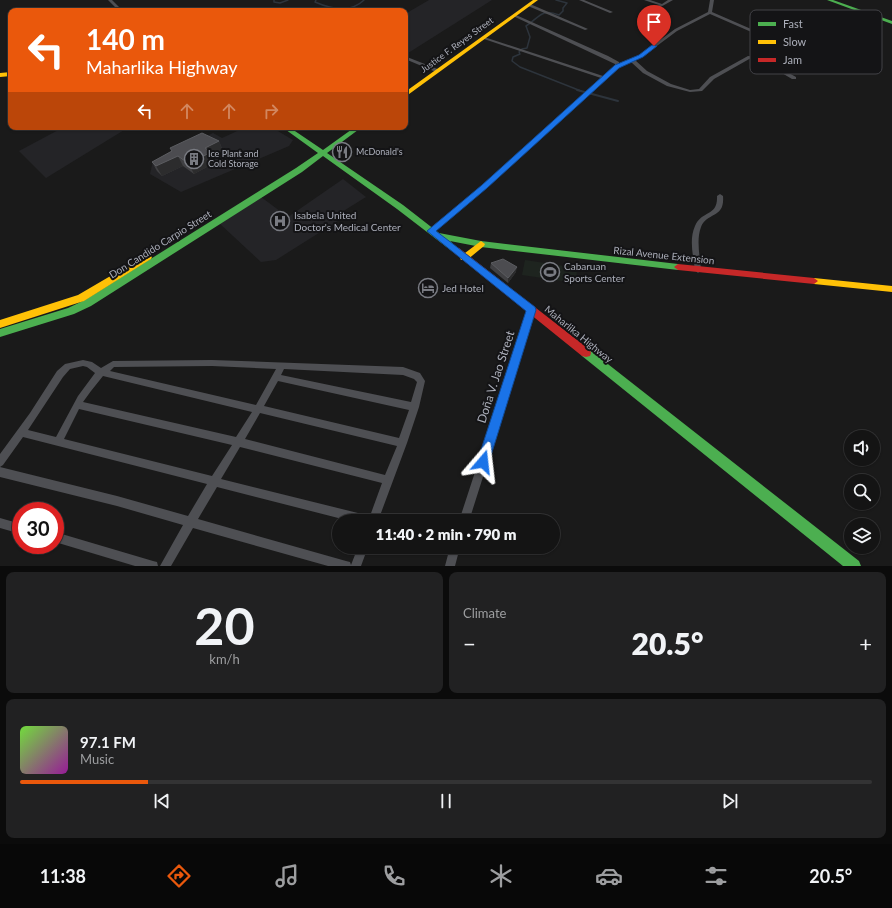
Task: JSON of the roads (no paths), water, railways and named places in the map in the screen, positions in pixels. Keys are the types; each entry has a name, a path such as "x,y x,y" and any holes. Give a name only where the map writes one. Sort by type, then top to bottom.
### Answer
{"main road":[{"path":"829,0 856,10"},
{"name":"Justice F. Reyes Street","path":"408,93 532,3"},
{"path":"882,19 892,23"},
{"name":"Maharlika Highway","path":"290,130 324,151 433,233 854,566"},
{"path":"324,151 355,130"},
{"name":"Don Candido Carpio Street","path":"0,324 81,298 324,151"},
{"name":"Don Candido Carpio Street","path":"0,333 88,303 324,151"},
{"name":"Rizal Avenue Extension","path":"433,233 481,244 698,270 892,289"},
{"path":"464,258 481,244"}],"street":[{"path":"110,0 119,8"},
{"path":"581,0 611,12"},
{"path":"646,0 662,5"},
{"path":"650,12 671,0"},
{"path":"710,13 712,0"},
{"path":"532,3 544,12 586,29"},
{"path":"433,233 588,94 617,66 632,60 671,35 676,30 710,13 750,30"},
{"path":"518,14 530,23 610,59 617,63 617,66"},
{"path":"485,38 605,78"},
{"path":"632,60 646,72 669,85 685,90 697,91 703,88 712,78 750,56"},
{"path":"408,58 438,71"},
{"path":"787,74 794,78"},
{"path":"698,270 696,248 697,227 702,220 719,209 720,196"},
{"name":"Doña V. Jao Street","path":"466,514 532,310"},
{"path":"58,441 78,405 100,372 113,364 121,362 212,363 281,367 403,370 420,378 421,381 416,407 403,443 387,480 375,514"},
{"path":"0,462 63,370 73,365 83,363 89,364 100,372 259,408 403,443"},
{"path":"165,566 259,408 281,367"},
{"path":"276,377 416,407"},
{"path":"78,405 238,442 387,480"},
{"path":"21,432 341,514"},
{"path":"0,472 117,501 346,566"},
{"path":"0,524 12,527"},
{"path":"64,540 153,566"},
{"path":"356,566 360,554"},
{"path":"450,566 453,554"}],"waterway":[{"path":"274,0 274,2 280,3 288,0"},
{"path":"316,0 315,2 334,8 353,7 364,0"},
{"path":"556,0 567,3 563,8 563,11 559,15 548,12 541,14 526,26 530,37 527,48 522,49 519,52 520,54 513,57 512,61 520,67 581,91"},
{"path":"577,90 618,101"}],"place":[{"name":"McDonald's","path":"342,152"},
{"name":"Ice Plant and Cold Storage","path":"194,159"},
{"name":"Isabela United Doctor's Medical Center","path":"280,221"},
{"name":"Cabaruan Sports Center","path":"550,272"},
{"name":"Jed Hotel","path":"428,288"}]}
